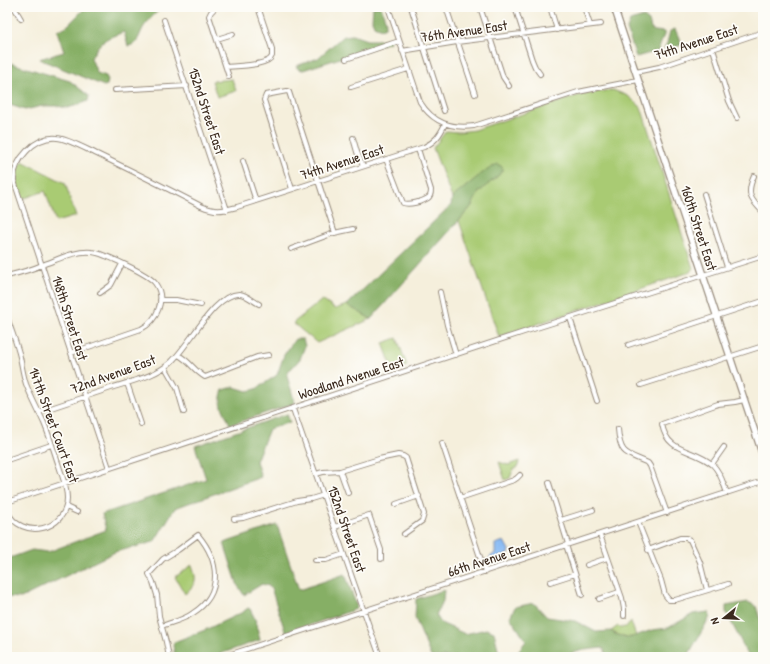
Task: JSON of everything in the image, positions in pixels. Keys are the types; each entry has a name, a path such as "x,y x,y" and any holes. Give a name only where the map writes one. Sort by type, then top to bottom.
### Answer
{"main road":[{"name":"160th Street East","path":"614,7 763,456"}],"street":[{"path":"14,7 21,19"},
{"path":"216,7 209,16 229,77"},
{"path":"226,67 260,63 271,58 272,49 258,7"},
{"path":"388,7 418,97 423,106 436,119 445,124 458,127 474,126 578,92 638,80"},
{"path":"411,7 444,111"},
{"path":"446,7 475,94"},
{"path":"480,7 503,77 509,86"},
{"path":"515,7 532,60 540,74"},
{"path":"550,7 557,30"},
{"path":"584,7 590,25"},
{"name":"152nd Street East","path":"164,20 227,210"},
{"name":"76th Avenue East","path":"402,51 424,46 601,24"},
{"name":"74th Avenue East","path":"636,72 658,67 763,32"},
{"path":"217,39 233,34"},
{"path":"346,58 399,42"},
{"path":"713,49 729,101 737,118"},
{"path":"351,87 408,68"},
{"path":"115,90 187,86"},
{"path":"292,189 264,102 266,95 288,91 319,180 335,232"},
{"name":"74th Avenue East","path":"52,138 58,137 85,149 210,210 221,211 418,149 434,141 440,134 445,124"},
{"name":"148th Street East","path":"52,138 40,141 26,152 16,168 14,178 70,353 109,468"},
{"path":"353,138 356,152 363,166"},
{"path":"386,159 402,202 408,204 428,198 430,195 430,185 418,149"},
{"path":"243,161 256,201"},
{"path":"754,176 749,188 750,194 754,203 763,212"},
{"path":"704,194 727,267"},
{"path":"291,249 335,232 353,229"},
{"path":"7,276 72,255 87,252 102,254 151,279 156,285 160,297 158,310 155,317 145,327 70,353"},
{"name":"Woodland Avenue East","path":"7,502 763,256"},
{"path":"100,293 111,285 122,264"},
{"path":"440,292 447,325 456,355"},
{"name":"72nd Avenue East","path":"39,412 127,383 152,374 165,367 179,355 209,313 227,298 239,294 259,304"},
{"path":"160,297 201,305"},
{"path":"628,345 763,301"},
{"name":"147th Street Court East","path":"7,317 26,383 39,412 65,483 67,497 66,507"},
{"path":"570,318 597,401"},
{"path":"641,385 763,346"},
{"path":"179,355 186,359 199,373 205,377 257,357 269,355"},
{"path":"165,367 177,388 184,412"},
{"path":"127,383 141,424"},
{"path":"727,493 721,476 712,464 671,443 663,432 662,424 718,404 744,400"},
{"name":"152nd Street East","path":"293,409 380,657"},
{"path":"618,429 621,448 648,463 650,466 667,513"},
{"path":"442,444 484,572"},
{"path":"7,460 51,445"},
{"path":"712,464 724,447"},
{"path":"316,474 340,471 379,459 401,455 406,458 419,496 424,518 418,525 404,534"},
{"path":"340,471 348,493"},
{"path":"460,498 514,480 520,475"},
{"name":"66th Avenue East","path":"222,657 763,481"},
{"path":"549,483 582,595"},
{"path":"234,519 243,518 297,501 324,495"},
{"path":"396,504 419,496"},
{"path":"7,511 11,518 19,525 34,530 45,528 58,520 66,507 77,512"},
{"path":"561,520 593,510"},
{"path":"335,527 369,515 381,550 381,559"},
{"path":"638,522 665,595 669,600 675,600 728,584"},
{"path":"162,626 194,613 204,603 214,588 216,577 214,566 207,549 198,535 163,559 149,574 157,595 158,616 162,626 169,657"},
{"path":"600,535 619,592 624,609 624,616"},
{"path":"648,550 680,538 690,540 700,562 707,590"},
{"path":"315,560 326,560 344,554"},
{"path":"587,565 607,558"},
{"path":"550,582 575,574"},
{"path":"599,599 619,592"}],"green space":[{"path":"86,7 164,7 147,23 137,41 132,45 128,46 124,32 112,36 98,47 91,58 97,73 106,76 108,80 107,85 104,86 39,59 64,52 57,31 67,26"},
{"path":"373,7 381,7 386,22 385,27 381,29 374,26 372,20"},
{"path":"644,17 649,21 651,29 665,32 658,51 636,57 627,29 630,21"},
{"path":"675,29 682,45 664,49 670,31"},
{"path":"353,35 367,40 389,39 390,42 303,70 298,69 296,66 318,58 343,36"},
{"path":"7,62 70,81 89,96 88,101 67,108 42,106 25,110 7,104"},
{"path":"232,79 236,91 217,97 212,81"},
{"path":"613,90 628,96 641,107 693,268 690,272 499,337 459,221 471,207 479,192 499,175 502,169 469,184 452,198 433,148 446,131 459,132 474,130 586,93"},
{"path":"22,161 65,183 76,216 56,222 45,191 22,199 17,184 17,175"},
{"path":"497,164 503,169 499,175 479,192 471,207 371,319 347,305 451,205 452,198 481,174"},
{"path":"322,300 335,309 347,305 371,319 317,343 293,323"},
{"path":"397,338 407,366 393,371 383,343"},
{"path":"295,339 303,339 305,346 300,359 289,371 287,376 295,403 230,425 221,404 221,395 223,390 234,387 247,391 256,389 277,375 284,355"},
{"path":"287,414 290,422 269,429 256,461 261,477 175,508 154,542 115,552 21,598 7,597 7,559 32,550 48,552 106,530 102,514 206,479 195,446"},
{"path":"519,461 518,467 513,470 510,478 505,480 499,462 508,465"},
{"path":"277,525 299,590 345,574 357,607 356,609 287,633 269,586 262,584 244,595 238,586 224,543"},
{"path":"192,565 195,574 195,581 192,587 185,594 175,577"},
{"path":"444,590 443,601 436,615 441,623 465,634 486,629 494,632 500,657 431,657 415,618 416,599"},
{"path":"748,602 756,606 763,628 763,657 749,657 726,612 726,606"},
{"path":"534,603 547,617 575,621 596,632 611,631 615,634 629,638 652,630 668,628 693,614 709,612 710,617 687,657 608,657 603,648 584,650 558,657 504,657 515,655 526,641 510,617 515,607"},
{"path":"248,608 255,619 260,640 211,657 175,657 174,642 205,630 243,612"},
{"path":"631,622 636,636 623,636 611,631 618,626 625,627"}],"water":[{"path":"504,541 509,550 508,554 490,560 489,558 495,553 495,544"}]}
